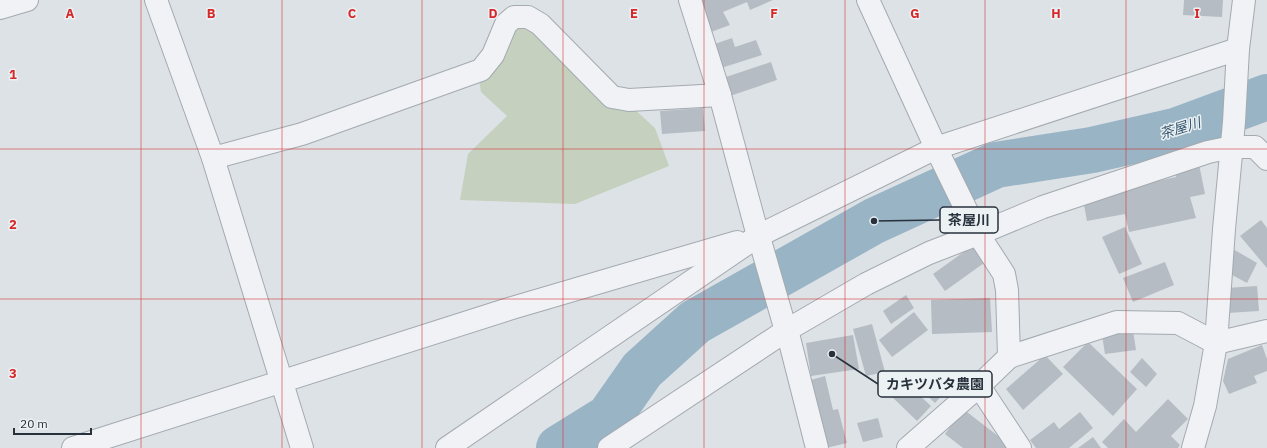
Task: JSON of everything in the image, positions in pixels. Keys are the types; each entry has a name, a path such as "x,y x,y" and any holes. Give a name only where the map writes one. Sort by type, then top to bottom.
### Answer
{"street":[{"path":"0,8 26,0"},
{"path":"156,0 212,158 302,448"},
{"path":"690,0 720,95 818,448"},
{"path":"868,0 936,148 978,234 1004,274 1007,290 1009,357"},
{"path":"1194,448 1205,406 1216,343 1234,122 1238,49 1244,0"},
{"path":"212,158 302,134 480,70 493,55 506,24 514,16 528,17 540,24 612,97 629,100 720,95"},
{"path":"447,448 760,240 936,148 1238,49"},
{"path":"609,448 785,327 866,284 929,253 1042,207 1208,152 1232,147 1255,147 1267,159"},
{"path":"73,448 512,308 760,240"},
{"path":"908,448 979,386 1009,357 1117,322 1178,323 1216,343 1267,331"},
{"path":"979,386 1020,448"}],"green space":[{"path":"526,23 632,107 655,128 669,166 575,204 460,200 468,154 507,116 481,92 479,79 509,29"}],"building":[{"path":"701,0 773,0 750,10 747,2 723,12 730,25 711,32"},
{"path":"1184,0 1223,0 1222,17 1183,15"},
{"path":"732,38 735,47 756,40 762,55 721,68 712,45"},
{"path":"771,62 777,80 730,96 723,78"},
{"path":"703,108 705,131 662,134 660,111"},
{"path":"1199,164 1205,194 1190,197 1196,218 1129,232 1125,214 1087,221 1083,200 1120,189 1176,177 1175,170"},
{"path":"1261,220 1267,228 1267,268 1240,236"},
{"path":"1125,227 1142,264 1119,274 1102,237"},
{"path":"972,246 984,263 945,291 933,274"},
{"path":"1233,249 1257,263 1247,283 1223,270"},
{"path":"1165,262 1174,285 1133,302 1123,278"},
{"path":"1257,286 1259,311 1227,313 1226,288"},
{"path":"906,295 914,308 891,324 883,311"},
{"path":"990,298 992,332 932,334 931,300"},
{"path":"914,312 928,330 892,357 879,340"},
{"path":"872,324 885,372 866,376 853,329"},
{"path":"1133,331 1136,350 1105,354 1102,335"},
{"path":"853,335 859,369 811,376 806,343"},
{"path":"1088,342 1137,389 1113,416 1063,367"},
{"path":"1262,345 1267,359 1267,371 1254,376 1257,383 1229,394 1223,381 1228,359"},
{"path":"1045,355 1063,374 1023,410 1006,389"},
{"path":"1142,358 1157,374 1146,387 1130,372"},
{"path":"932,375 948,389 935,403 920,389"},
{"path":"825,376 833,410 838,409 847,443 826,448 807,381"},
{"path":"900,377 931,406 917,421 886,391"},
{"path":"1168,399 1188,419 1171,436 1180,445 1178,448 1108,448 1102,442 1124,419 1136,432"},
{"path":"963,409 1011,446 1009,448 963,448 945,434"},
{"path":"1080,412 1093,428 1069,448 1036,448 1030,440 1054,422 1059,429"},
{"path":"878,418 883,437 863,442 857,423"},
{"path":"1093,437 1101,448 1078,448"}],"waterway":[{"name":"茶屋川","path":"559,448 609,417 642,370 695,322 874,221 996,165 1092,150 1175,131 1267,97"}],"place":[{"name":"茶屋川","path":"874,221"},
{"name":"カキツバタ農園","path":"832,354"}]}
